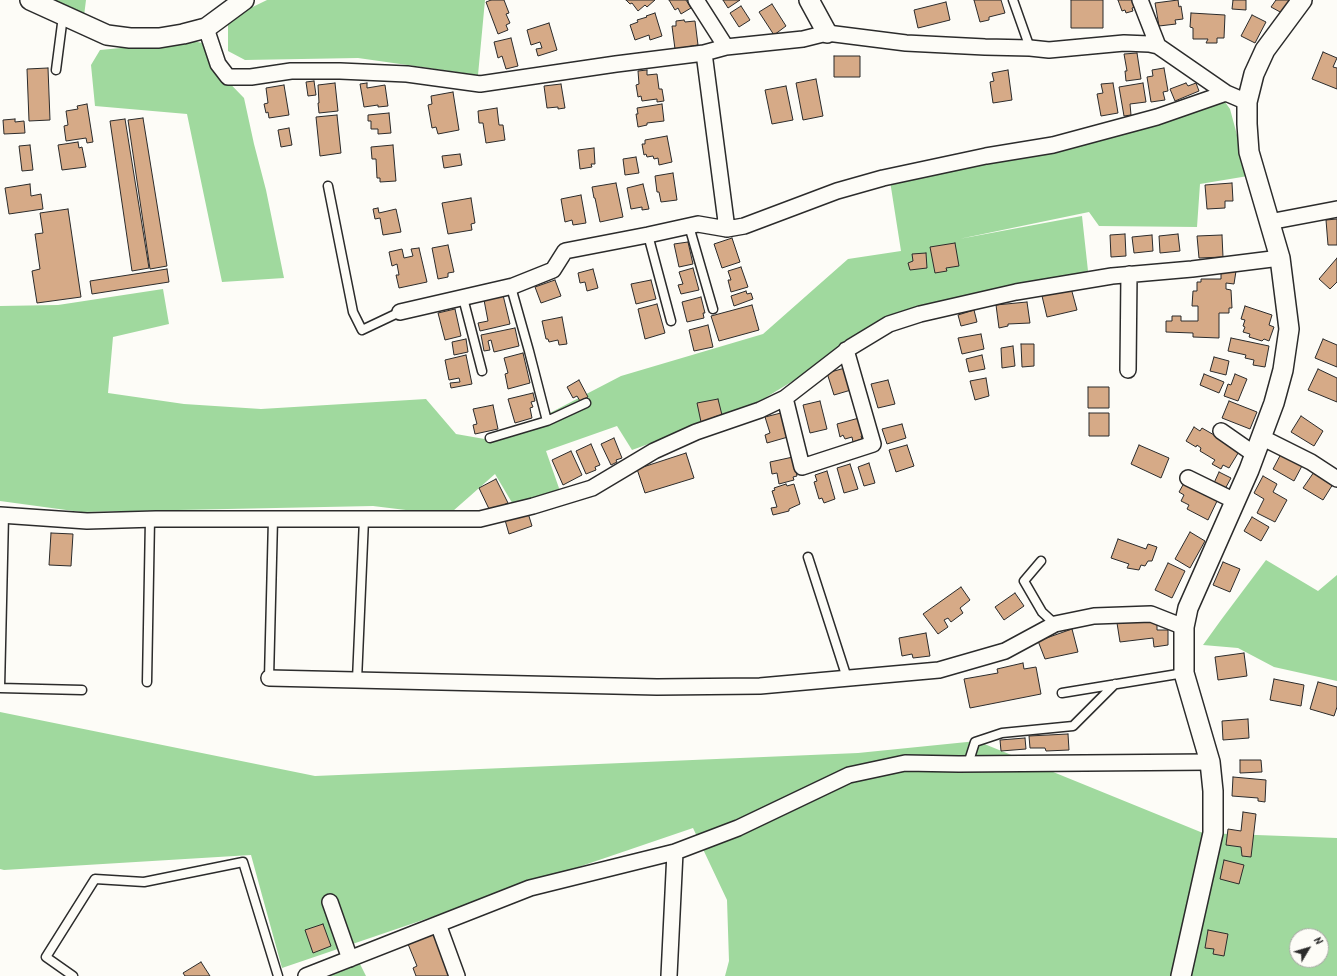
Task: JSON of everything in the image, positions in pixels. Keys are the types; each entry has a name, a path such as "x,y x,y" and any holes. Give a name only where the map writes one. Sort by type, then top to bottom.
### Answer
{"street":[{"path":"30,0 107,35 130,38 159,38 206,28 244,0"},
{"path":"696,0 726,47"},
{"path":"809,0 827,33"},
{"path":"1140,0 1158,46"},
{"path":"1181,976 1214,833 1210,762 1184,673 1184,627 1188,608 1235,501 1274,403 1283,370 1289,329 1280,258 1249,152 1247,102 1254,74 1265,50 1302,0"},
{"path":"206,28 218,64 228,77 251,77 291,71 340,71 407,74 480,84 704,53 726,47 803,39 827,33 906,43 1049,50 1124,43 1149,44 1158,46 1226,93 1247,102"},
{"path":"704,53 727,229"},
{"path":"400,312 510,287 553,270 565,250 648,235 698,224 727,229 744,226 837,191 883,178 986,156 1053,145 1157,117 1226,93"},
{"path":"1269,222 1337,209"},
{"path":"2,515 87,521 150,519 480,519 533,506 592,488 654,451 696,432 760,410 785,398 846,350 888,324 920,314 1016,292 1129,274 1192,269 1280,258"},
{"path":"1128,370 1129,274"},
{"path":"785,398 802,467 873,444 846,350"},
{"path":"1221,431 1258,446 1311,462 1337,479"},
{"path":"1188,478 1235,501"},
{"path":"269,678 674,687 760,686 939,670 1004,651 1055,624 1094,616 1151,614 1184,627"},
{"path":"306,976 530,888 675,852 738,828 849,775 904,763 968,764 1210,762"},
{"path":"670,976 675,852"},
{"path":"330,902 350,959"},
{"path":"438,924 457,976"}],"lane":[{"path":"1013,0 1030,48"},
{"path":"56,70 64,16"},
{"path":"328,186 353,312 362,330 400,312"},
{"path":"689,226 713,309"},
{"path":"648,235 671,321"},
{"path":"510,287 529,351 547,421"},
{"path":"463,298 482,371"},
{"path":"490,438 547,421 586,403"},
{"path":"2,515 0,688 82,690"},
{"path":"147,682 150,519"},
{"path":"269,678 273,519"},
{"path":"356,680 364,519"},
{"path":"808,557 847,678"},
{"path":"1041,561 1024,581 1042,612 1055,624"},
{"path":"1062,692 1184,673"},
{"path":"968,764 974,742 1002,733 1073,726 1115,684"},
{"path":"73,976 46,958 95,879 144,882 243,862 278,976"}],"green space":[{"path":"47,0 86,0 84,16"},
{"path":"267,0 485,0 478,75 358,58 245,60 228,51 228,19"},
{"path":"193,41 207,44 213,66 244,98 266,190 284,278 222,282 187,114 95,106 91,65 100,50"},
{"path":"1225,102 1230,109 1248,176 1200,184 1197,227 1099,226 1089,212 959,239 1082,216 1088,271 870,334 760,401 725,416 632,450 617,426 546,451 560,491 514,506 495,474 453,511 414,511 373,506 81,512 0,501 0,306 58,305 163,289 169,324 113,337 108,393 184,404 261,409 426,399 456,434 496,441 621,376 763,334 848,259 901,251 890,181 1085,142"},
{"path":"1266,560 1318,591 1337,575 1337,681 1274,667 1238,648 1203,645"},
{"path":"0,712 315,776 858,753 977,741 1203,833 1337,838 1337,976 725,976 729,961 727,900 693,828 282,968 251,855 4,870 0,869"},
{"path":"358,960 366,976 314,976"}],"building":[{"path":"491,0 504,0 509,13 506,14 510,23 506,25 508,30 498,34 486,2"},
{"path":"626,0 655,0 647,7 645,5 638,11 632,3 630,4"},
{"path":"669,0 686,0 691,8 681,14 678,8 675,10"},
{"path":"723,0 740,0 728,8"},
{"path":"974,0 1001,0 1005,13 989,17 989,20 980,22"},
{"path":"1071,0 1103,0 1103,28 1071,28"},
{"path":"1118,0 1135,0 1137,6 1132,8 1133,11 1126,13 1125,10 1122,11"},
{"path":"1178,0 1179,7 1181,6 1183,19 1175,20 1176,24 1159,26 1155,3"},
{"path":"1233,0 1246,0 1246,10 1232,9"},
{"path":"1276,0 1290,0 1282,13 1271,7"},
{"path":"946,2 950,20 918,28 914,10"},
{"path":"772,4 786,26 774,35 759,12"},
{"path":"741,6 750,20 739,27 730,13"},
{"path":"655,13 662,36 650,40 649,35 635,40 630,25 638,22 637,20"},
{"path":"1191,13 1225,15 1224,38 1217,38 1217,43 1206,43 1208,39 1193,39 1193,28 1190,27"},
{"path":"1252,15 1266,22 1255,43 1241,36"},
{"path":"684,20 685,22 695,21 698,45 675,49 672,26 676,26 676,21"},
{"path":"549,23 557,50 538,56 536,49 542,48 540,42 531,45 527,30"},
{"path":"511,38 518,66 506,69 502,56 498,58 494,42"},
{"path":"1323,52 1337,58 1333,67 1337,68 1337,89 1312,79"},
{"path":"1137,53 1141,79 1126,81 1125,71 1127,71 1124,54"},
{"path":"834,56 860,56 860,77 834,77"},
{"path":"48,68 50,120 29,121 27,69"},
{"path":"1164,68 1168,91 1163,92 1165,100 1151,102 1147,77 1153,76 1152,70"},
{"path":"647,70 647,75 657,74 659,89 662,89 664,101 657,102 657,99 642,101 641,96 638,97 636,85 639,84 638,71"},
{"path":"1008,70 1012,100 993,103 990,82 994,81 992,73"},
{"path":"816,79 823,116 803,120 796,83"},
{"path":"314,81 316,95 308,96 306,82"},
{"path":"335,83 338,111 319,113 318,85"},
{"path":"367,83 367,88 385,85 388,106 378,107 378,105 364,107 360,84"},
{"path":"1113,83 1118,113 1101,116 1097,94 1103,93 1101,84"},
{"path":"1143,83 1146,102 1130,104 1131,115 1124,116 1119,87"},
{"path":"1186,83 1188,86 1196,83 1199,91 1175,101 1170,89"},
{"path":"561,84 565,108 547,108 544,86"},
{"path":"284,85 289,115 269,118 264,104 268,103 266,88"},
{"path":"786,86 793,120 772,124 765,90"},
{"path":"453,92 459,130 438,134 436,127 432,128 428,105 432,104 431,96"},
{"path":"87,104 93,142 87,143 86,138 66,141 64,126 68,125 66,111 78,109 77,106"},
{"path":"662,104 664,121 647,123 647,125 638,127 636,114 638,114 637,108"},
{"path":"497,108 499,125 503,125 505,140 486,143 483,123 479,123 478,111"},
{"path":"389,113 391,133 378,134 378,129 371,129 371,121 368,121 368,115"},
{"path":"337,115 341,153 320,156 316,117"},
{"path":"143,118 167,266 150,269 128,120"},
{"path":"15,119 15,122 24,121 25,133 4,134 3,120"},
{"path":"125,119 149,268 132,271 110,121"},
{"path":"289,128 292,145 281,147 278,130"},
{"path":"667,136 672,162 659,165 658,158 654,159 653,156 647,157 646,154 644,155 642,144 645,144 645,140"},
{"path":"78,142 79,148 82,147 86,167 62,170 58,145"},
{"path":"30,145 33,170 22,171 19,146"},
{"path":"393,145 396,181 380,182 380,178 377,178 376,159 372,159 371,147"},
{"path":"594,148 595,164 591,164 592,167 580,169 578,150"},
{"path":"460,154 462,165 444,168 442,156"},
{"path":"636,157 639,173 625,175 623,159"},
{"path":"673,173 677,200 661,202 659,192 657,192 655,176"},
{"path":"616,183 623,217 600,222 592,187"},
{"path":"1232,183 1233,201 1225,201 1225,208 1207,209 1205,185"},
{"path":"30,184 31,196 41,194 43,209 9,214 5,188"},
{"path":"643,184 649,209 642,210 642,207 631,209 627,188"},
{"path":"581,195 586,223 573,225 572,220 565,222 561,199"},
{"path":"471,198 475,223 471,224 472,230 448,234 442,203"},
{"path":"378,208 379,213 396,209 401,232 383,235 380,218 375,219 373,209"},
{"path":"68,209 81,297 37,303 32,271 40,269 35,234 43,233 40,213"},
{"path":"1337,219 1337,245 1328,245 1326,220"},
{"path":"1125,234 1126,256 1111,257 1110,235"},
{"path":"1178,234 1180,251 1160,253 1159,236"},
{"path":"1152,235 1153,251 1134,253 1132,237"},
{"path":"1222,235 1223,257 1199,258 1197,236"},
{"path":"732,238 740,262 722,268 714,244"},
{"path":"688,242 693,264 679,267 674,244"},
{"path":"955,243 959,266 946,268 947,271 935,273 930,247"},
{"path":"448,245 454,272 448,273 448,277 438,279 432,248"},
{"path":"419,248 427,282 399,288 396,275 399,275 397,264 392,266 389,252 402,249 404,258 413,256 411,249"},
{"path":"926,253 927,268 910,270 908,263 913,261 912,254"},
{"path":"1337,258 1337,282 1330,289 1319,279"},
{"path":"741,267 748,287 731,292 728,280 731,280 728,271"},
{"path":"693,268 699,290 681,294 678,285 683,284 679,272"},
{"path":"167,269 169,282 92,294 90,281"},
{"path":"593,269 598,288 587,291 585,282 580,283 578,273"},
{"path":"1221,271 1236,271 1234,284 1226,283 1226,289 1231,290 1232,308 1229,308 1229,313 1219,313 1219,338 1193,337 1193,333 1166,332 1166,321 1172,321 1172,316 1181,316 1181,321 1198,321 1198,306 1192,306 1193,291 1197,291 1197,282 1201,282 1201,279 1221,279"},
{"path":"555,280 561,296 541,303 535,287"},
{"path":"651,280 656,299 636,304 631,284"},
{"path":"1071,288 1077,310 1047,317 1042,296"},
{"path":"746,291 747,294 751,293 753,299 734,306 731,296"},
{"path":"503,295 510,324 480,331 478,323 488,321 484,300"},
{"path":"701,297 705,313 703,313 704,318 687,322 682,302"},
{"path":"1027,302 1030,323 1008,324 1008,326 999,328 996,305"},
{"path":"657,304 665,333 645,339 638,309"},
{"path":"752,305 759,330 719,341 711,316"},
{"path":"1245,306 1272,315 1269,325 1274,327 1269,341 1264,339 1262,341 1249,337 1250,334 1243,332 1245,320 1241,319"},
{"path":"455,309 461,336 445,340 438,313"},
{"path":"974,310 977,322 961,326 958,315"},
{"path":"562,317 567,344 559,345 558,340 549,342 548,339 546,339 542,321"},
{"path":"708,325 713,347 694,351 689,330"},
{"path":"515,328 519,346 494,352 491,340 488,341 490,350 484,351 481,335"},
{"path":"981,334 984,349 962,354 958,338"},
{"path":"1231,338 1269,346 1265,367 1253,365 1254,360 1245,358 1246,355 1228,351"},
{"path":"466,339 468,352 454,355 452,342"},
{"path":"1323,339 1337,345 1337,367 1315,358"},
{"path":"1021,344 1034,344 1034,366 1022,367"},
{"path":"1013,346 1015,366 1002,368 1001,348"},
{"path":"523,353 530,383 508,389 505,374 508,373 504,358"},
{"path":"466,355 472,384 451,388 450,383 460,382 459,378 449,380 445,360"},
{"path":"982,355 985,369 969,372 966,359"},
{"path":"1214,357 1229,361 1226,375 1210,371"},
{"path":"845,368 851,390 834,395 827,373"},
{"path":"1318,369 1337,378 1337,402 1308,390"},
{"path":"1204,374 1224,382 1219,393 1200,385"},
{"path":"1235,374 1247,379 1238,401 1224,396 1228,384 1231,385"},
{"path":"986,378 989,396 975,400 970,381"},
{"path":"579,380 588,397 580,401 577,396 573,398 567,387"},
{"path":"888,380 895,404 878,408 871,384"},
{"path":"1088,387 1109,387 1109,408 1088,408"},
{"path":"533,393 535,401 531,402 533,407 530,408 532,418 515,423 508,399"},
{"path":"718,399 722,415 701,422 697,403"},
{"path":"820,401 827,429 810,433 803,405"},
{"path":"1229,401 1257,412 1250,429 1222,418"},
{"path":"493,405 498,429 475,434 473,425 477,424 473,409"},
{"path":"781,413 788,437 767,443 765,435 770,433 765,417"},
{"path":"1089,413 1109,413 1109,436 1089,436"},
{"path":"1301,416 1323,431 1314,446 1291,432"},
{"path":"859,418 864,435 861,436 862,439 853,442 852,437 845,439 843,435 840,437 837,424"},
{"path":"902,424 906,438 887,444 882,429"},
{"path":"1194,427 1200,431 1202,428 1240,450 1229,468 1223,465 1221,469 1212,464 1215,460 1200,451 1201,448 1197,445 1196,447 1186,441"},
{"path":"614,438 622,458 616,460 617,462 611,465 601,444"},
{"path":"591,444 600,465 595,467 596,470 586,474 576,451"},
{"path":"907,445 914,466 896,472 889,450"},
{"path":"1139,445 1169,458 1161,478 1131,464"},
{"path":"571,451 582,475 563,485 552,460"},
{"path":"1282,452 1303,464 1294,481 1273,469"},
{"path":"686,453 694,478 645,493 637,469"},
{"path":"793,457 797,476 793,477 794,480 779,484 777,473 772,474 770,462"},
{"path":"869,463 875,483 864,486 858,467"},
{"path":"850,464 858,489 844,493 837,468"},
{"path":"827,471 835,499 824,503 822,498 819,499 814,482 817,481 815,475"},
{"path":"1219,472 1231,478 1225,489 1214,483"},
{"path":"1314,472 1333,484 1323,500 1303,488"},
{"path":"1263,476 1277,484 1273,492 1287,500 1275,522 1257,513 1264,499 1254,493"},
{"path":"496,479 508,503 490,511 479,488"},
{"path":"1184,483 1218,499 1208,520 1187,509 1189,505 1181,501 1184,495 1179,492"},
{"path":"786,484 787,486 794,484 800,504 789,509 789,511 773,515 771,508 777,507 772,491 775,490 774,488"},
{"path":"528,513 532,526 509,534 505,520"},
{"path":"1252,517 1269,527 1261,541 1244,531"},
{"path":"1190,532 1205,541 1190,568 1175,559"},
{"path":"51,533 73,534 71,566 49,565"},
{"path":"1118,539 1146,549 1148,544 1157,547 1152,561 1148,561 1145,566 1141,565 1139,570 1127,568 1129,564 1111,558"},
{"path":"1223,562 1240,569 1230,592 1213,585"},
{"path":"1168,563 1185,571 1172,598 1155,590"},
{"path":"961,587 970,600 960,608 963,613 951,622 948,618 944,620 948,627 938,634 923,614"},
{"path":"1015,593 1024,606 1004,620 995,607"},
{"path":"1150,618 1157,621 1157,630 1168,630 1168,645 1154,647 1153,638 1120,642 1117,623"},
{"path":"1072,629 1078,652 1045,659 1038,641"},
{"path":"926,633 930,656 913,658 912,654 902,656 899,638"},
{"path":"1244,653 1247,676 1218,680 1215,657"},
{"path":"1023,663 1024,669 1036,667 1041,694 970,708 964,679 998,673 997,669"},
{"path":"1274,679 1304,685 1301,706 1270,700"},
{"path":"1318,682 1337,687 1337,707 1334,716 1310,709"},
{"path":"1248,719 1249,738 1223,740 1222,721"},
{"path":"1068,734 1069,750 1046,751 1045,748 1030,748 1029,736"},
{"path":"1025,738 1026,749 1001,751 1000,740"},
{"path":"1240,760 1261,760 1262,772 1240,773"},
{"path":"1233,777 1266,780 1265,802 1258,801 1258,798 1232,796"},
{"path":"1243,812 1256,814 1251,857 1242,856 1241,847 1226,845 1228,829 1241,831"},
{"path":"1224,860 1244,865 1239,884 1220,879"},
{"path":"323,924 331,946 313,953 305,930"},
{"path":"1208,930 1228,934 1224,956 1213,954 1214,949 1205,948"},
{"path":"437,933 454,976 416,976 413,968 417,966 408,944"},
{"path":"201,962 210,976 185,976 183,973"}]}
